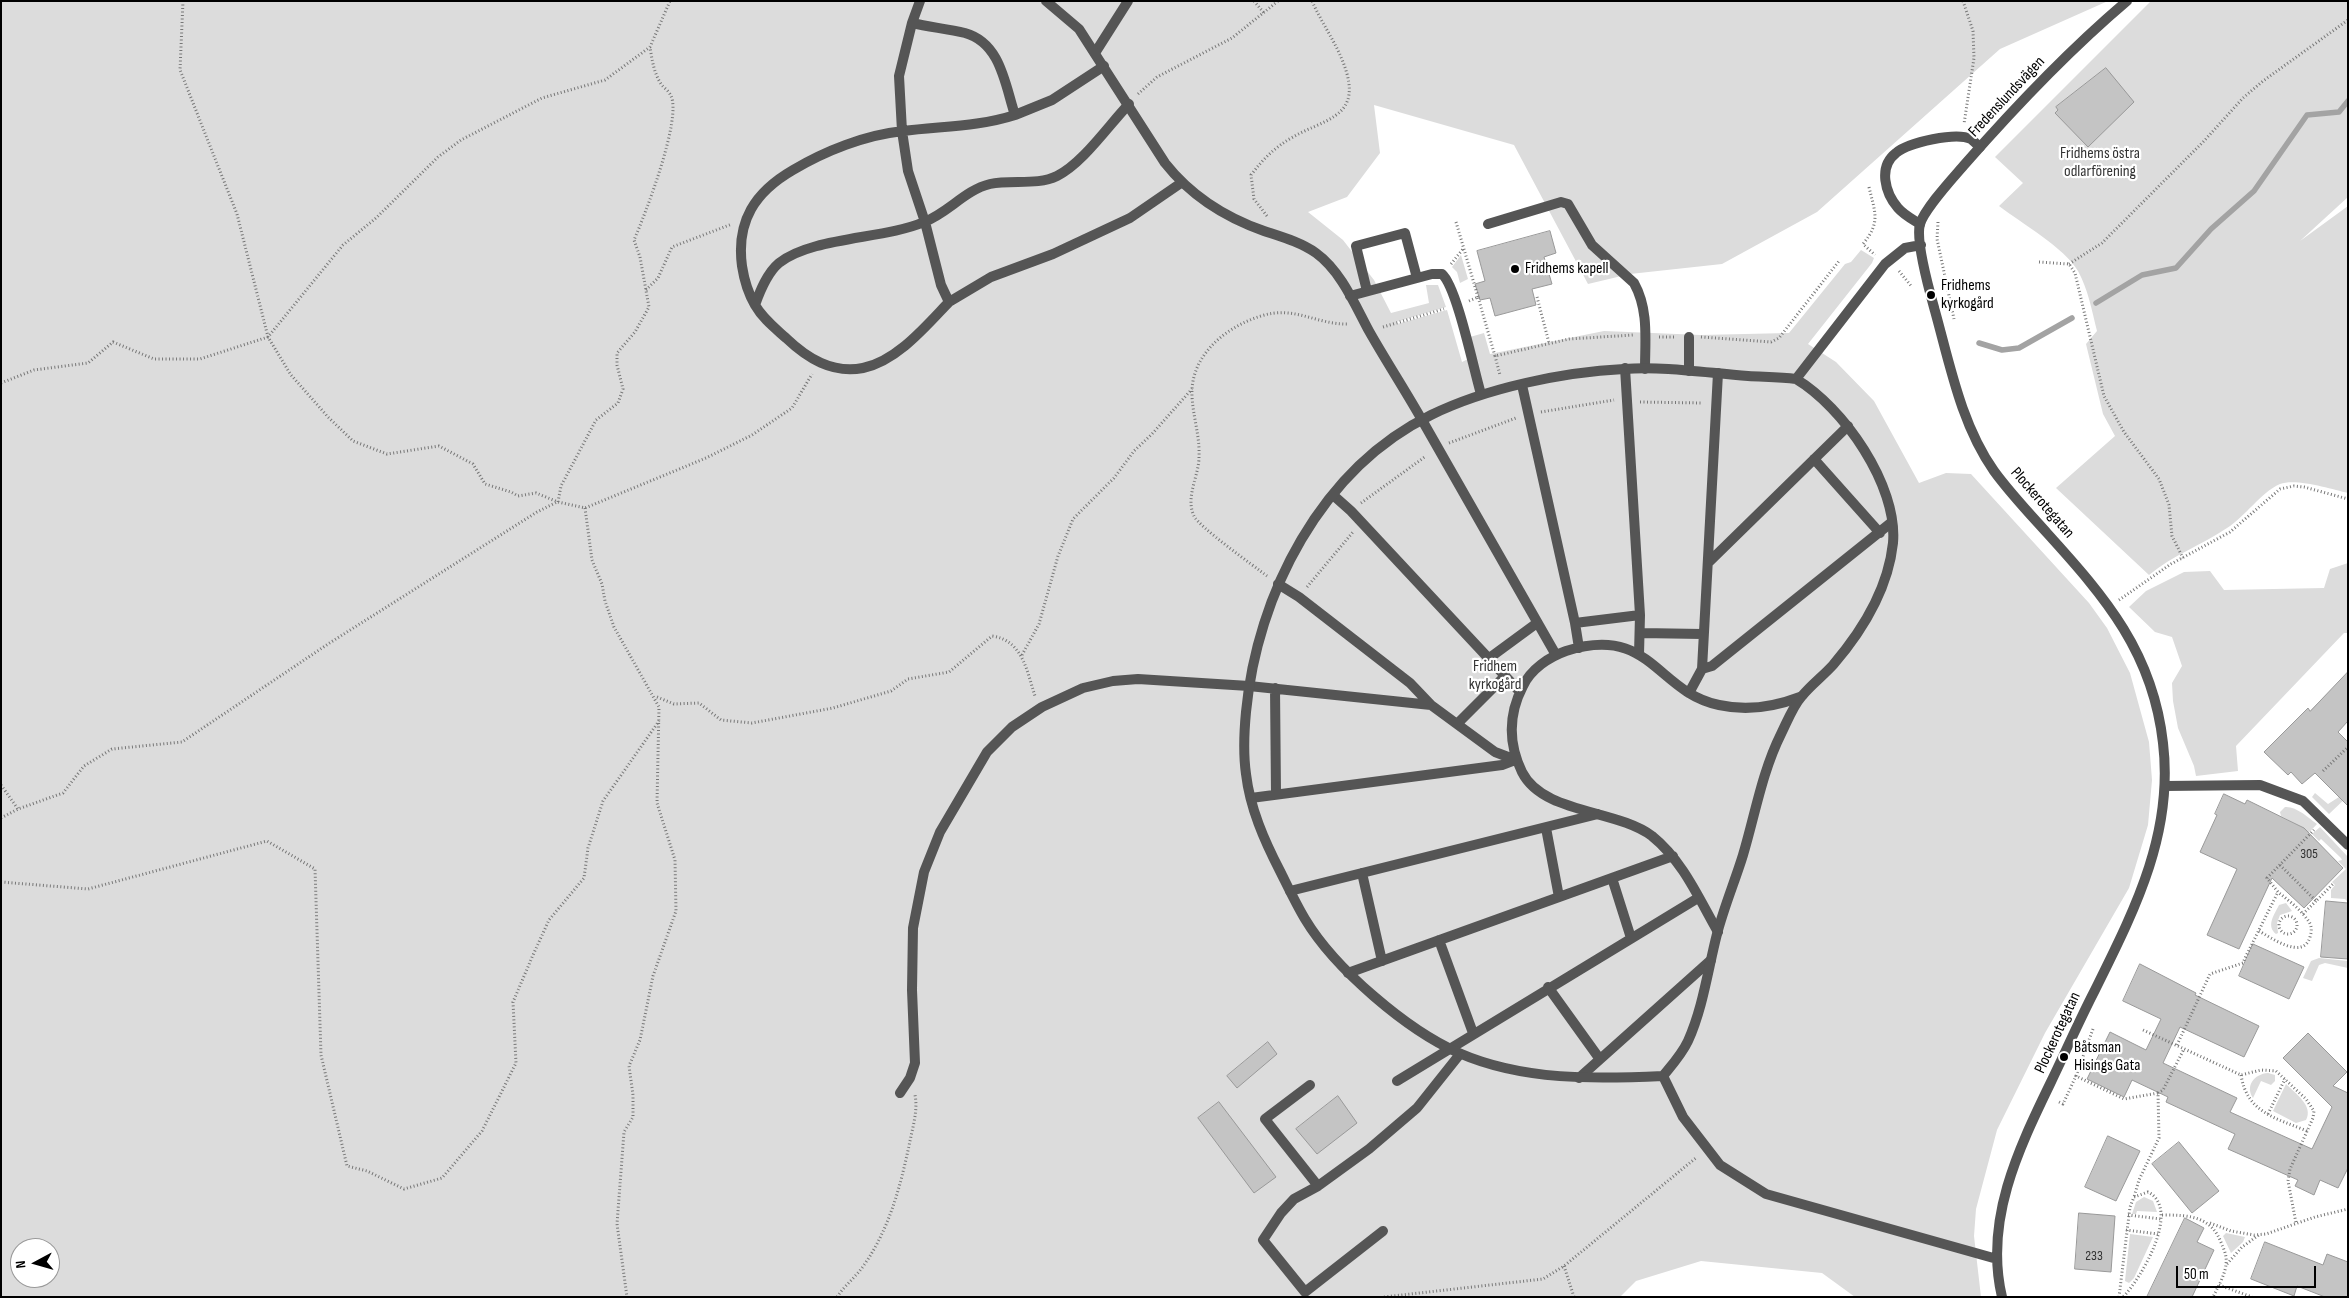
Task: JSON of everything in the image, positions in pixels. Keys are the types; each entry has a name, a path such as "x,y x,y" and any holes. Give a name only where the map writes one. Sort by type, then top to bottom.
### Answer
{"street":[{"path":"920,1 912,23 899,76 902,131 908,171 925,222 941,285 949,302"},
{"path":"1046,1 1079,29 1181,183 1226,216 1284,236 1322,257 1350,296 1556,655"},
{"path":"1095,53 1128,1"},
{"name":"Fredenslundsvägen","path":"1920,224 1949,181 2042,80 2127,1"},
{"path":"912,23 964,33 987,46 998,61 1015,115"},
{"path":"1104,66 1052,100 1015,115 979,124 902,131 881,135 838,148 794,169 769,188 753,206 744,221 741,235 742,263 747,286 755,305 766,321 796,348 818,362 839,368 858,369 872,366 914,338 949,302 990,277 1053,254 1130,218 1181,183"},
{"path":"755,305 760,290 770,274 779,263 789,257 827,244 892,232 925,222 973,191 986,185 1047,179 1059,175 1072,166 1129,104"},
{"path":"1920,224 1903,213 1890,197 1885,181 1889,161 1896,153 1920,142 1962,137 1971,139 1980,147"},
{"path":"1488,224 1561,202 1568,204 1592,245 1634,283 1644,307 1645,369"},
{"name":"Plockerotegatan","path":"1920,224 1921,245 1931,295 1956,389 1983,453 2006,486 2084,573 2110,607 2135,646 2152,688 2163,744 2165,786 2154,855 2139,898 2012,1166 2001,1212 1998,1259 2002,1297"},
{"path":"1367,291 1356,246 1405,232 1417,278"},
{"path":"1796,379 1885,264 1905,248 1921,245"},
{"path":"1350,296 1432,274 1442,274 1448,281 1481,394"},
{"path":"1689,371 1690,337"},
{"path":"1625,368 1641,633 1640,654"},
{"path":"1625,368 1796,379 1814,390 1848,426 1875,472 1885,494 1892,522 1893,542 1886,578 1863,626 1832,666 1800,697 1780,735 1766,772 1743,854 1718,932 1688,1042 1663,1076 1578,1078 1517,1070 1460,1054 1419,1031 1356,982 1307,922 1266,844 1251,798 1244,753 1249,686 1266,618 1278,584 1299,544 1333,495 1381,448 1422,420 1481,394 1546,379 1625,368"},
{"path":"1689,694 1702,669 1702,634 1708,563 1718,373"},
{"path":"1522,385 1575,622 1579,648"},
{"path":"1708,563 1848,426"},
{"path":"1814,459 1880,533"},
{"path":"1333,495 1351,511 1520,692"},
{"path":"1702,669 1712,666 1892,522"},
{"path":"1278,584 1299,597 1410,683 1431,705 1495,752 1516,760"},
{"path":"1575,622 1640,615"},
{"path":"1488,659 1537,623"},
{"path":"1641,633 1702,634"},
{"path":"1718,932 1673,856 1644,831 1629,823 1601,813 1560,802 1537,790 1524,776 1516,760 1510,736 1511,720 1520,692 1532,673 1556,655 1579,648 1619,647 1640,654 1689,694 1719,705 1747,708 1783,703 1800,697"},
{"path":"1458,723 1504,677"},
{"path":"900,1093 910,1078 916,1058 912,990 914,916 930,854 963,791 987,752 1012,727 1042,707 1083,688 1112,681 1150,680 1249,686 1431,705"},
{"path":"1275,688 1276,794"},
{"path":"1251,798 1502,764 1516,760"},
{"path":"2165,786 2260,785 2303,801 2348,845"},
{"path":"1290,890 1601,813"},
{"path":"1546,828 1559,897"},
{"path":"1348,972 1673,856"},
{"path":"1362,873 1382,961"},
{"path":"1612,878 1631,938"},
{"path":"1397,1081 1548,987 1698,898"},
{"path":"1438,940 1473,1033"},
{"path":"1578,1078 1711,960"},
{"path":"1548,987 1599,1058"},
{"path":"1383,1231 1305,1292 1263,1240 1294,1199 1318,1186 1369,1149 1416,1108 1460,1054"},
{"path":"1663,1076 1679,1111 1705,1148 1720,1165 1766,1194 1998,1259"},
{"path":"1310,1085 1265,1119 1318,1186"}],"path":[{"path":"184,1 180,70 238,214 268,337 290,375 328,418 353,441 387,454 439,446 474,464 485,484 518,496 536,493 558,502 585,508 706,458 752,435 792,408 818,362"},
{"path":"1,383 34,370 88,363 113,342 154,359 200,359 268,337 343,245 376,218 438,157 461,140 542,98 605,80 650,47 670,1"},
{"path":"1254,1 1264,14"},
{"path":"1129,104 1157,77 1232,38 1278,1"},
{"path":"1284,236 1254,199 1251,188 1251,176 1266,154 1293,137 1334,118 1346,107 1350,92 1347,73 1312,1"},
{"path":"1962,137 1974,58 1973,31 1963,1"},
{"path":"2039,262 2069,264 2102,243 2197,148 2243,98 2263,81 2348,20"},
{"path":"558,502 561,486 596,420 618,403 623,389 617,365 617,353 635,332 649,307 634,240 645,214 667,143 672,113 672,96 661,83 654,69 650,47"},
{"path":"1863,244 1874,231 1875,222 1869,187"},
{"path":"646,290 658,278 672,247 724,226 744,221"},
{"path":"1456,222 1503,389"},
{"path":"1442,274 1464,249"},
{"path":"1495,356 1549,343 1589,337 1690,337 1772,342 1779,338 1840,261"},
{"path":"2069,264 2075,273 2104,396 2124,432 2159,479 2169,505 2172,536 2182,558"},
{"path":"1278,584 1204,528 1193,514 1191,496 1198,469 1199,448 1192,389 1200,362 1212,345 1235,327 1259,316 1291,312 1328,323 1355,324 1369,331 1456,306 1478,297"},
{"path":"1537,297 1549,343"},
{"path":"1022,655 1038,624 1058,556 1073,519 1114,478 1134,451 1152,434 1192,389"},
{"path":"1351,511 1394,477 1438,448 1528,414 1627,400 1716,404"},
{"path":"2110,607 2182,558 2230,532 2280,489 2294,486 2304,487 2348,500"},
{"path":"1,818 18,809 63,793 84,766 112,749 182,742 328,644 537,512 558,502"},
{"path":"585,508 592,560 602,584 611,618 660,707 656,803 675,860 676,911 653,976 640,1040 629,1066 633,1094 633,1117 624,1132 617,1224 627,1297"},
{"path":"1299,597 1361,522"},
{"path":"656,697 674,704 699,703 721,720 752,723 833,708 891,691 908,679 949,672 992,636 1002,637 1022,655 1036,697 1042,707"},
{"path":"1,882 88,889 266,841 315,869 320,1055 347,1166 367,1172 404,1189 442,1178 482,1131 516,1063 513,1002 549,920 584,878 588,848 603,801 659,721"},
{"path":"2323,772 2348,747"},
{"path":"1,785 18,809"},
{"path":"2259,931 2292,948 2302,947 2309,941 2312,930 2303,914 2278,892 2267,878 2323,820"},
{"path":"2280,865 2316,901"},
{"path":"2303,914 2333,884"},
{"path":"2177,1045 2210,974 2242,963 2278,892"},
{"path":"2293,917 2299,910"},
{"path":"2287,916 2293,917 2296,921 2296,928 2291,934 2284,933 2279,927 2280,920 2287,916"},
{"path":"2278,941 2284,933"},
{"path":"2059,1102 2063,1104 2076,1076 2094,1027"},
{"path":"2143,1030 2241,1075 2270,1070 2285,1079 2306,1099 2314,1111 2288,1181 2288,1192 2296,1223"},
{"path":"2076,1076 2124,1099 2158,1093 2162,1090 2184,1049"},
{"path":"2241,1075 2243,1087 2255,1107 2307,1131"},
{"path":"837,1297 845,1284 863,1267 880,1239 894,1207 904,1170 916,1110 910,1078"},
{"path":"2268,1114 2285,1079"},
{"path":"2119,1297 2128,1215 2139,1180 2159,1138 2158,1093"},
{"path":"1384,1297 1542,1279 1564,1266 1638,1204 1689,1166 1705,1148"},
{"path":"2123,1297 2137,1280 2158,1234 2162,1217 2156,1196 2148,1192 2134,1196"},
{"path":"2213,1297 2226,1264 2237,1251 2260,1234 2348,1209"},
{"path":"2128,1215 2198,1218 2231,1231 2260,1234"},
{"path":"2210,1224 2218,1233 2225,1253 2226,1264"},
{"path":"2126,1230 2158,1234"},
{"path":"1564,1266 1574,1297"},
{"path":"2219,1285 2252,1297"}],"green space":[{"name":"Fridhem kyrkogård","path":"1,1 2108,1 2000,49 1817,212 1722,264 1630,274 1588,284 1514,145 1374,105 1380,153 1347,197 1308,212 1343,240 1374,280 1391,313 1429,303 1426,285 1438,285 1446,307 1396,322 1397,324 1447,310 1462,362 1468,359 1470,337 1484,333 1490,354 1604,331 1701,335 1789,333 1845,264 1851,262 1861,250 1874,258 1872,263 1808,344 1836,362 1874,401 1919,483 1946,473 1971,474 2089,603 2107,628 2130,673 2149,742 2152,780 2148,825 2129,888 2045,1033 1997,1130 1976,1209 1974,1236 1981,1297 1855,1297 1822,1273 1701,1261 1636,1281 1620,1297 1,1297"},
{"name":"Fridhems östra odlarförening","path":"2151,1 2348,1 2348,197 2300,241 2348,206 2348,493 2304,483 2287,482 2280,484 2266,493 2227,528 2149,575 2056,488 2115,436 2103,414 2086,344 2097,331 2084,285 2072,262 2042,236 1999,206 2023,183 1995,157"},
{"path":"1461,255 1468,279 1460,283 1457,272 1452,267"},
{"path":"2348,563 2348,633 2344,633 2236,746 2238,771 2196,776 2194,766 2178,728 2173,701 2172,683 2182,666 2172,637 2155,632 2129,607 2146,591 2184,572 2210,571 2224,590 2324,588 2330,569"},
{"path":"2315,793 2328,804 2339,797 2348,796 2329,814 2312,797"},
{"path":"2285,807 2298,810 2317,824 2290,853 2302,827 2281,816 2280,812"},
{"path":"2320,827 2348,857 2348,902 2345,899 2331,898 2331,890 2335,885 2332,882 2346,869 2338,861 2342,860 2341,858 2321,839 2319,841 2312,834"},
{"path":"2286,903 2292,911 2280,915 2277,923 2278,933 2276,934 2271,924 2273,916 2279,905"},
{"path":"2319,958 2348,961 2348,968 2325,963 2319,965 2312,981 2303,978 2311,961"},
{"path":"2268,1073 2275,1075 2275,1081 2271,1085 2261,1081 2253,1098 2250,1089 2252,1081"},
{"path":"2286,1084 2306,1105 2308,1115 2306,1120 2296,1123 2273,1111"},
{"path":"2144,1197 2153,1201 2157,1212 2137,1211 2136,1214 2132,1214 2136,1202"},
{"path":"2226,1233 2245,1237 2243,1242 2231,1253 2223,1236"},
{"path":"2130,1234 2153,1237 2134,1278 2129,1283 2125,1281"}],"building":[{"path":"2106,68 2134,102 2088,147 2055,113 2058,110 2056,107"},
{"name":"Fridhems kapell","path":"1550,231 1556,253 1544,257 1552,284 1532,289 1536,305 1495,316 1490,298 1480,300 1475,284 1485,281 1477,251"},
{"path":"2348,672 2348,721 2338,732 2348,742 2348,806 2315,773 2302,784 2291,772 2288,775 2264,752 2308,708 2310,711"},
{"path":"2224,794 2245,804 2247,800 2304,828 2343,868 2304,908 2272,878 2239,949 2207,935 2237,869 2200,852 2217,815 2215,814"},
{"path":"2326,901 2348,903 2348,959 2321,957"},
{"path":"2253,944 2304,967 2289,999 2239,976"},
{"path":"2140,964 2196,993 2195,995 2259,1026 2244,1057 2180,1027 2163,1063 2237,1098 2230,1112 2312,1149 2332,1107 2283,1058 2308,1033 2347,1072 2333,1086 2348,1093 2348,1168 2338,1188 2320,1180 2314,1195 2295,1186 2298,1180 2228,1149 2235,1134 2166,1102 2168,1097 2132,1080 2124,1097 2087,1079 2110,1032 2146,1050 2161,1019 2123,1001"},
{"path":"1268,1042 1277,1054 1237,1088 1227,1076"},
{"path":"1338,1096 1357,1123 1317,1154 1296,1129"},
{"path":"1219,1102 1276,1177 1254,1193 1198,1118"},
{"path":"2108,1136 2140,1151 2116,1201 2085,1187"},
{"path":"2179,1142 2219,1191 2192,1213 2152,1164"},
{"path":"2079,1213 2115,1216 2111,1272 2075,1269"},
{"path":"2185,1218 2204,1228 2197,1242 2214,1250 2192,1297 2147,1297"},
{"path":"2265,1242 2323,1265 2327,1254 2348,1262 2348,1297 2325,1297 2297,1286 2294,1296 2251,1279"}],"waterway":[{"path":"2096,303 2142,275 2176,268 2211,229 2254,191 2307,115 2339,112 2348,101"},
{"path":"1979,343 2002,350 2019,348 2072,318"}],"place":[{"name":"Fridhems kapell","path":"1515,269"},
{"name":"Fridhems kyrkogård","path":"1931,295"},
{"name":"Båtsman Hisings Gata","path":"2064,1057"}]}
